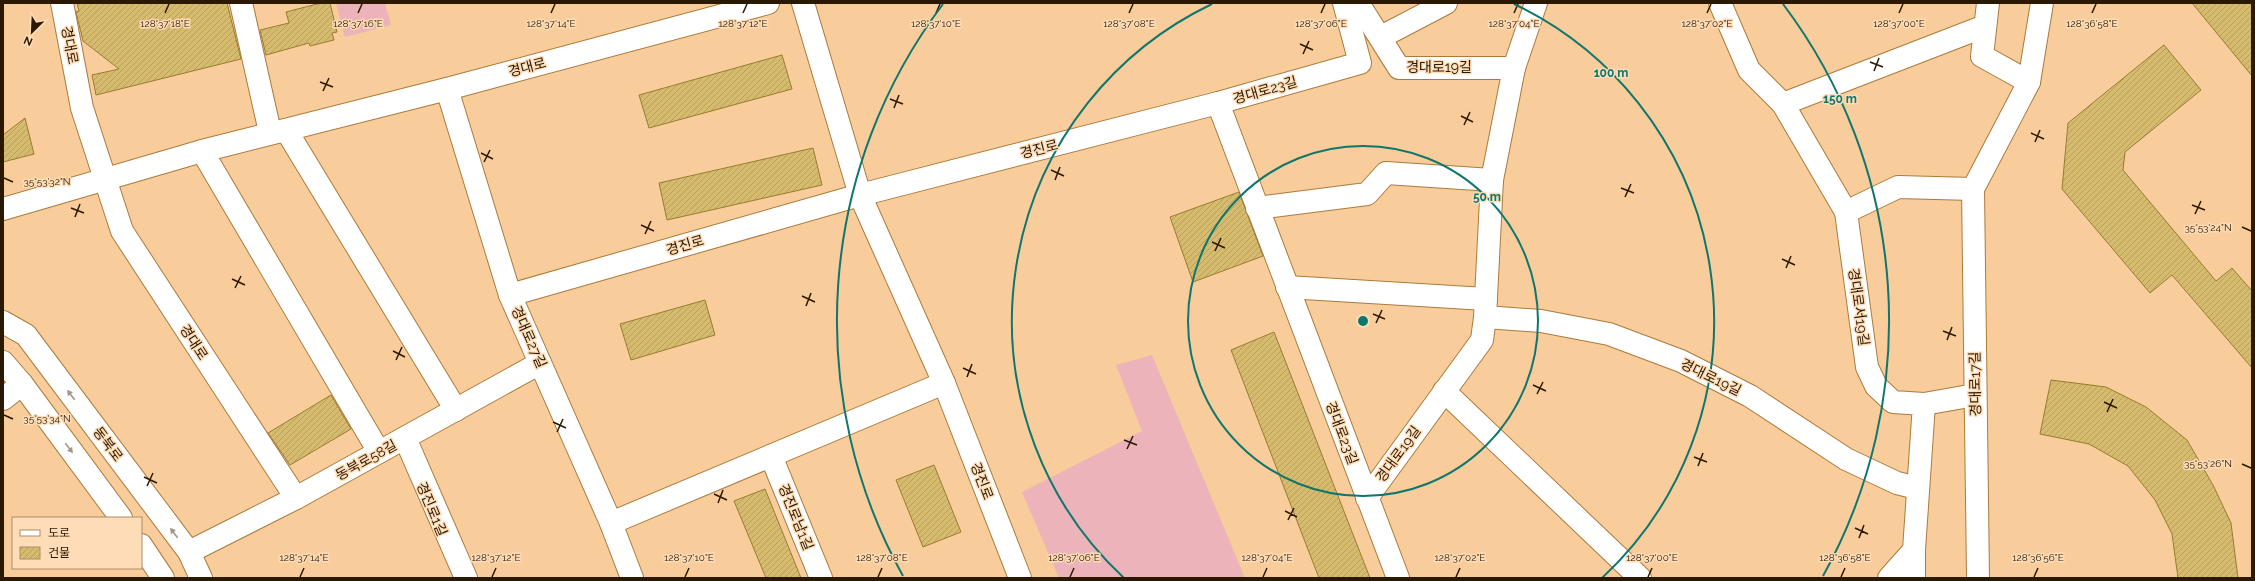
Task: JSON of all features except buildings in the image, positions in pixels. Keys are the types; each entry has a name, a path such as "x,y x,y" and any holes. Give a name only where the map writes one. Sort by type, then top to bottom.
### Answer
{"street":[{"name":"경대로","path":"62,3 82,108 104,180 122,231 296,498"},
{"path":"241,3 278,131 456,410"},
{"name":"경대로","path":"3,209 202,151 448,89 768,3"},
{"name":"경진로","path":"803,3 860,194 944,383 1020,578"},
{"name":"경대로23길","path":"1344,3 1360,63 1218,103 1286,287 1398,578"},
{"name":"경대로19길","path":"1358,3 1381,37 1399,68 1514,68"},
{"path":"1381,37 1446,3"},
{"name":"경대로19길","path":"1367,498 1482,340 1492,180 1514,68 1536,3"},
{"name":"경대로서19길","path":"1720,3 1749,70 1783,104 1846,212 1867,367 1876,386 1893,402 1924,404 1975,395"},
{"path":"1988,3 1982,56 2029,82"},
{"name":"경대로17길","path":"1978,578 1973,189 2029,82 2042,3"},
{"path":"1783,104 1986,26"},
{"name":"경대로27길","path":"448,89 510,295 610,523 632,578"},
{"name":"경진로","path":"510,295 860,194 1218,103"},
{"path":"202,151 379,452"},
{"path":"1257,208 1367,194 1386,173 1492,180"},
{"path":"1846,212 1898,187 1973,189"},
{"name":"경대로19길","path":"1286,287 1382,293 1485,308 1541,322 1609,334 1681,361 1750,396 1846,459 1897,483 1918,488"},
{"name":"동북로","path":"3,322 26,335 189,552 201,578"},
{"path":"3,362 22,384 120,517"},
{"name":"동북로58길","path":"189,552 296,498 379,452 405,441 456,410 540,363"},
{"path":"466,578 405,441 539,375 624,578"},
{"path":"610,523 944,383"},
{"path":"3,399 22,384"},
{"path":"1444,391 1640,578"},
{"path":"1914,578 1914,550 1924,404"},
{"name":"경진로1길","path":"405,441 462,578"},
{"name":"경진로남1길","path":"771,456 820,578"},
{"path":"142,546 163,578"},
{"path":"1889,578 1914,550"}],"shaded area":[{"path":"336,3 385,3 391,25 345,37"},
{"path":"1152,355 1245,578 1059,578 1022,492 1142,431 1116,365"}]}
